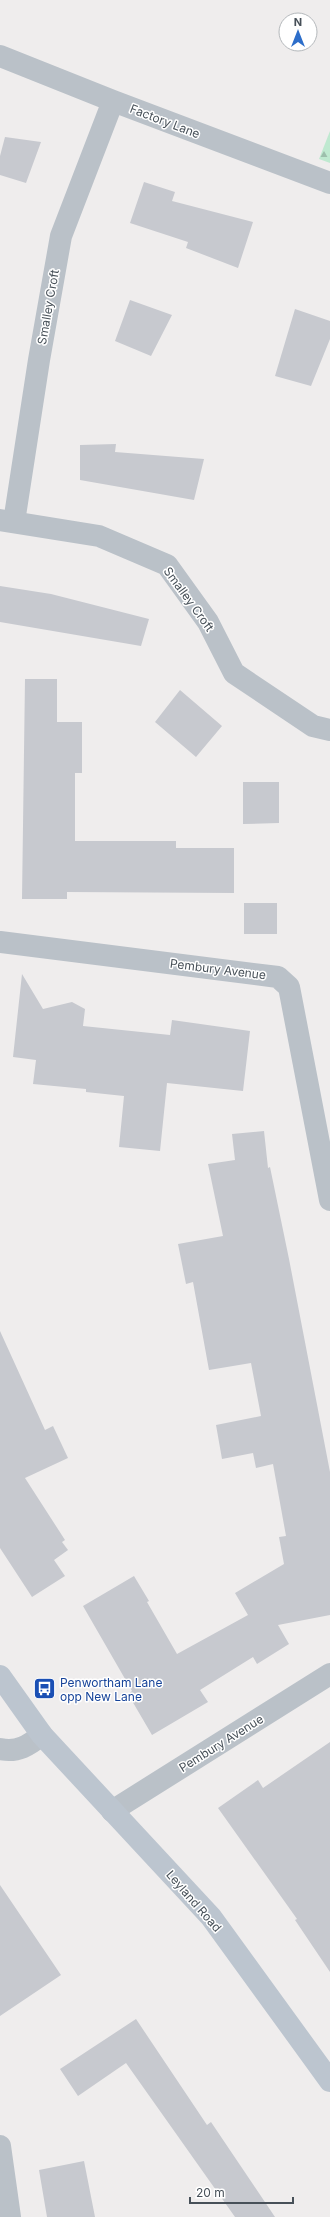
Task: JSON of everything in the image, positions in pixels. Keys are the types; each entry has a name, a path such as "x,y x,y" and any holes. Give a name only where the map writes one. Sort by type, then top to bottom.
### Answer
{"main road":[{"name":"Leyland Road","path":"0,1676 42,1735 211,1917 330,2081"}],"street":[{"name":"Factory Lane","path":"0,56 113,101 330,183"},
{"name":"Smalley Croft","path":"113,101 61,236 39,360 7,521 99,536 167,565 208,622 234,672 313,726 330,730"},
{"name":"Pembury Avenue","path":"0,942 278,977 289,987 330,1200"},
{"name":"Pembury Avenue","path":"112,1811 330,1674"},
{"path":"0,1749 12,1751 22,1748 42,1735"},
{"path":"0,2146 10,2217"}],"green space":[{"path":"330,131 330,163 319,159"}],"building":[{"path":"5,137 41,142 26,183 0,175 0,156"},
{"path":"144,182 175,192 172,201 253,222 238,268 186,248 188,242 130,223"},
{"path":"130,300 172,315 151,356 115,341"},
{"path":"295,309 330,321 330,339 311,386 275,376"},
{"path":"116,444 115,452 204,459 194,500 80,480 80,445"},
{"path":"0,586 51,594 149,619 141,646 0,622"},
{"path":"25,679 57,679 57,722 82,722 82,773 75,773 75,841 176,841 176,848 234,848 234,893 67,892 67,899 22,899"},
{"path":"180,690 222,726 196,757 155,722"},
{"path":"243,782 279,782 279,823 243,824"},
{"path":"244,903 277,903 277,934 244,934"},
{"path":"22,974 43,1009 72,1002 85,1009 83,1026 170,1035 172,1020 250,1031 243,1091 167,1083 160,1151 119,1147 124,1096 86,1092 86,1089 33,1084 36,1060 13,1057"},
{"path":"264,1131 268,1168 270,1167 289,1259 330,1472 330,1615 278,1625 289,1644 257,1664 253,1657 200,1690 208,1702 152,1735 128,1694 132,1691 83,1606 134,1576 177,1654 248,1615 235,1593 284,1564 279,1537 286,1536 273,1464 256,1468 253,1453 222,1459 216,1425 261,1416 251,1363 209,1370 193,1282 186,1284 178,1244 223,1236 208,1164 235,1160 232,1134"},
{"path":"0,1331 45,1430 53,1426 68,1458 25,1478 65,1540 62,1542 68,1550 54,1560 65,1576 32,1597 0,1548"},
{"path":"330,1742 330,1972 295,1920 297,1919 218,1808 258,1780 263,1788"},
{"path":"0,1885 61,1975 0,2016"},
{"path":"136,2019 207,2125 211,2122 275,2217 235,2217 126,2063 78,2096 60,2069"},
{"path":"84,2161 95,2217 47,2217 39,2170"}],"place":[{"name":"Penwortham Lane opp New Lane","path":"45,1689"}]}
